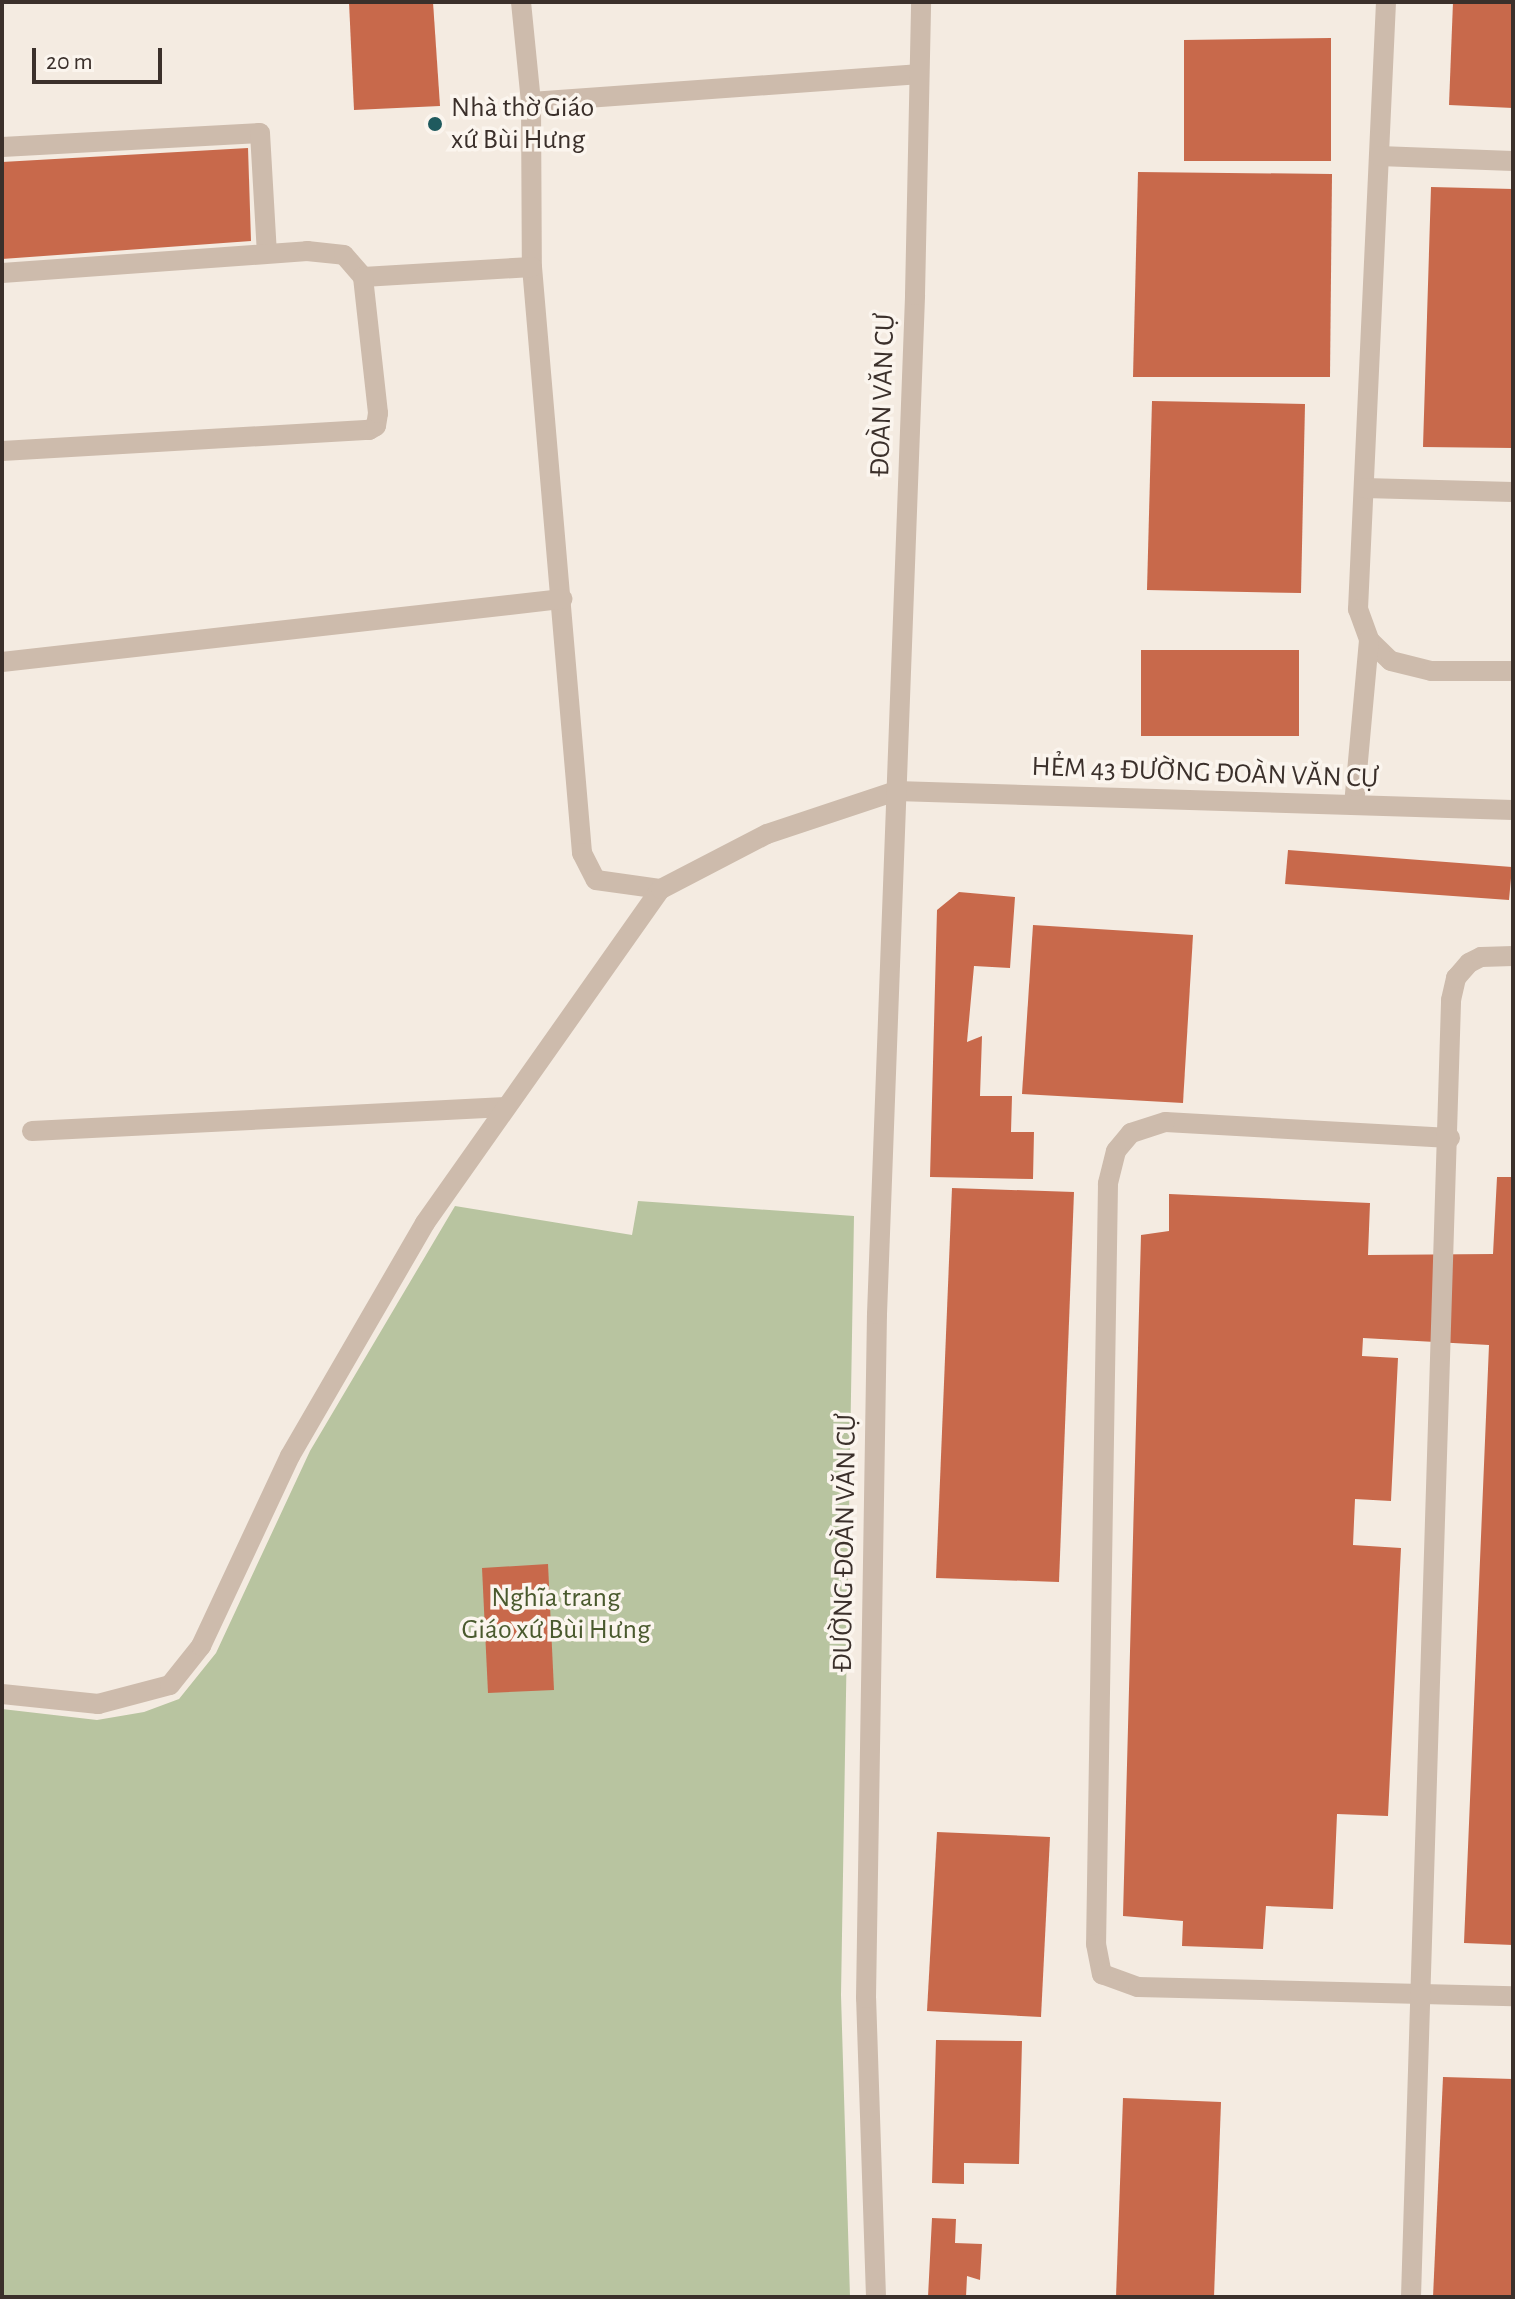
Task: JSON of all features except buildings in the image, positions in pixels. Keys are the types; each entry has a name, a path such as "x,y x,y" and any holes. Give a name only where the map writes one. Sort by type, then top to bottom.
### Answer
{"street":[{"path":"521,2 531,102 532,267 562,599 568,721 588,872 606,884 661,889"},
{"name":"ĐOÀN VĂN CỰ","path":"896,791 915,295 917,74 921,2"},
{"path":"1354,805 1369,640 1358,609 1386,2"},
{"path":"531,102 917,74"},
{"path":"2,147 260,133 267,253"},
{"path":"1379,156 1513,161"},
{"path":"2,273 267,253 344,255 363,277 378,413 376,426 369,430 2,451"},
{"path":"363,277 532,267"},
{"path":"1364,488 1513,492"},
{"path":"2,662 562,599"},
{"path":"1369,640 1391,661 1431,671 1513,671"},
{"path":"2,1694 98,1704 170,1685 201,1646 290,1456 425,1223 661,889 767,834 896,791"},
{"name":"HẺM 43 ĐƯỜNG ĐOÀN VĂN CỰ","path":"896,791 1513,810"},
{"name":"ĐƯỜNG ĐOÀN VĂN CỰ","path":"876,2297 867,1950 878,1288 896,791"},
{"path":"1411,2297 1418,1996 1450,1138 1450,1012 1456,978 1481,957 1513,956"},
{"path":"32,1131 505,1107"},
{"path":"1450,1138 1165,1122 1124,1139 1108,1184 1096,1944 1102,1974 1138,1987 1513,1996"}],"green space":[{"name":"Nghĩa trang Giáo xứ Bùi Hưng","path":"638,1201 854,1216 841,1995 850,2297 2,2297 2,1709 97,1720 144,1712 179,1699 216,1653 310,1451 455,1206 632,1235"}],"place":[{"name":"Nhà thờ Giáo xứ Bùi Hưng","path":"435,124"}]}
